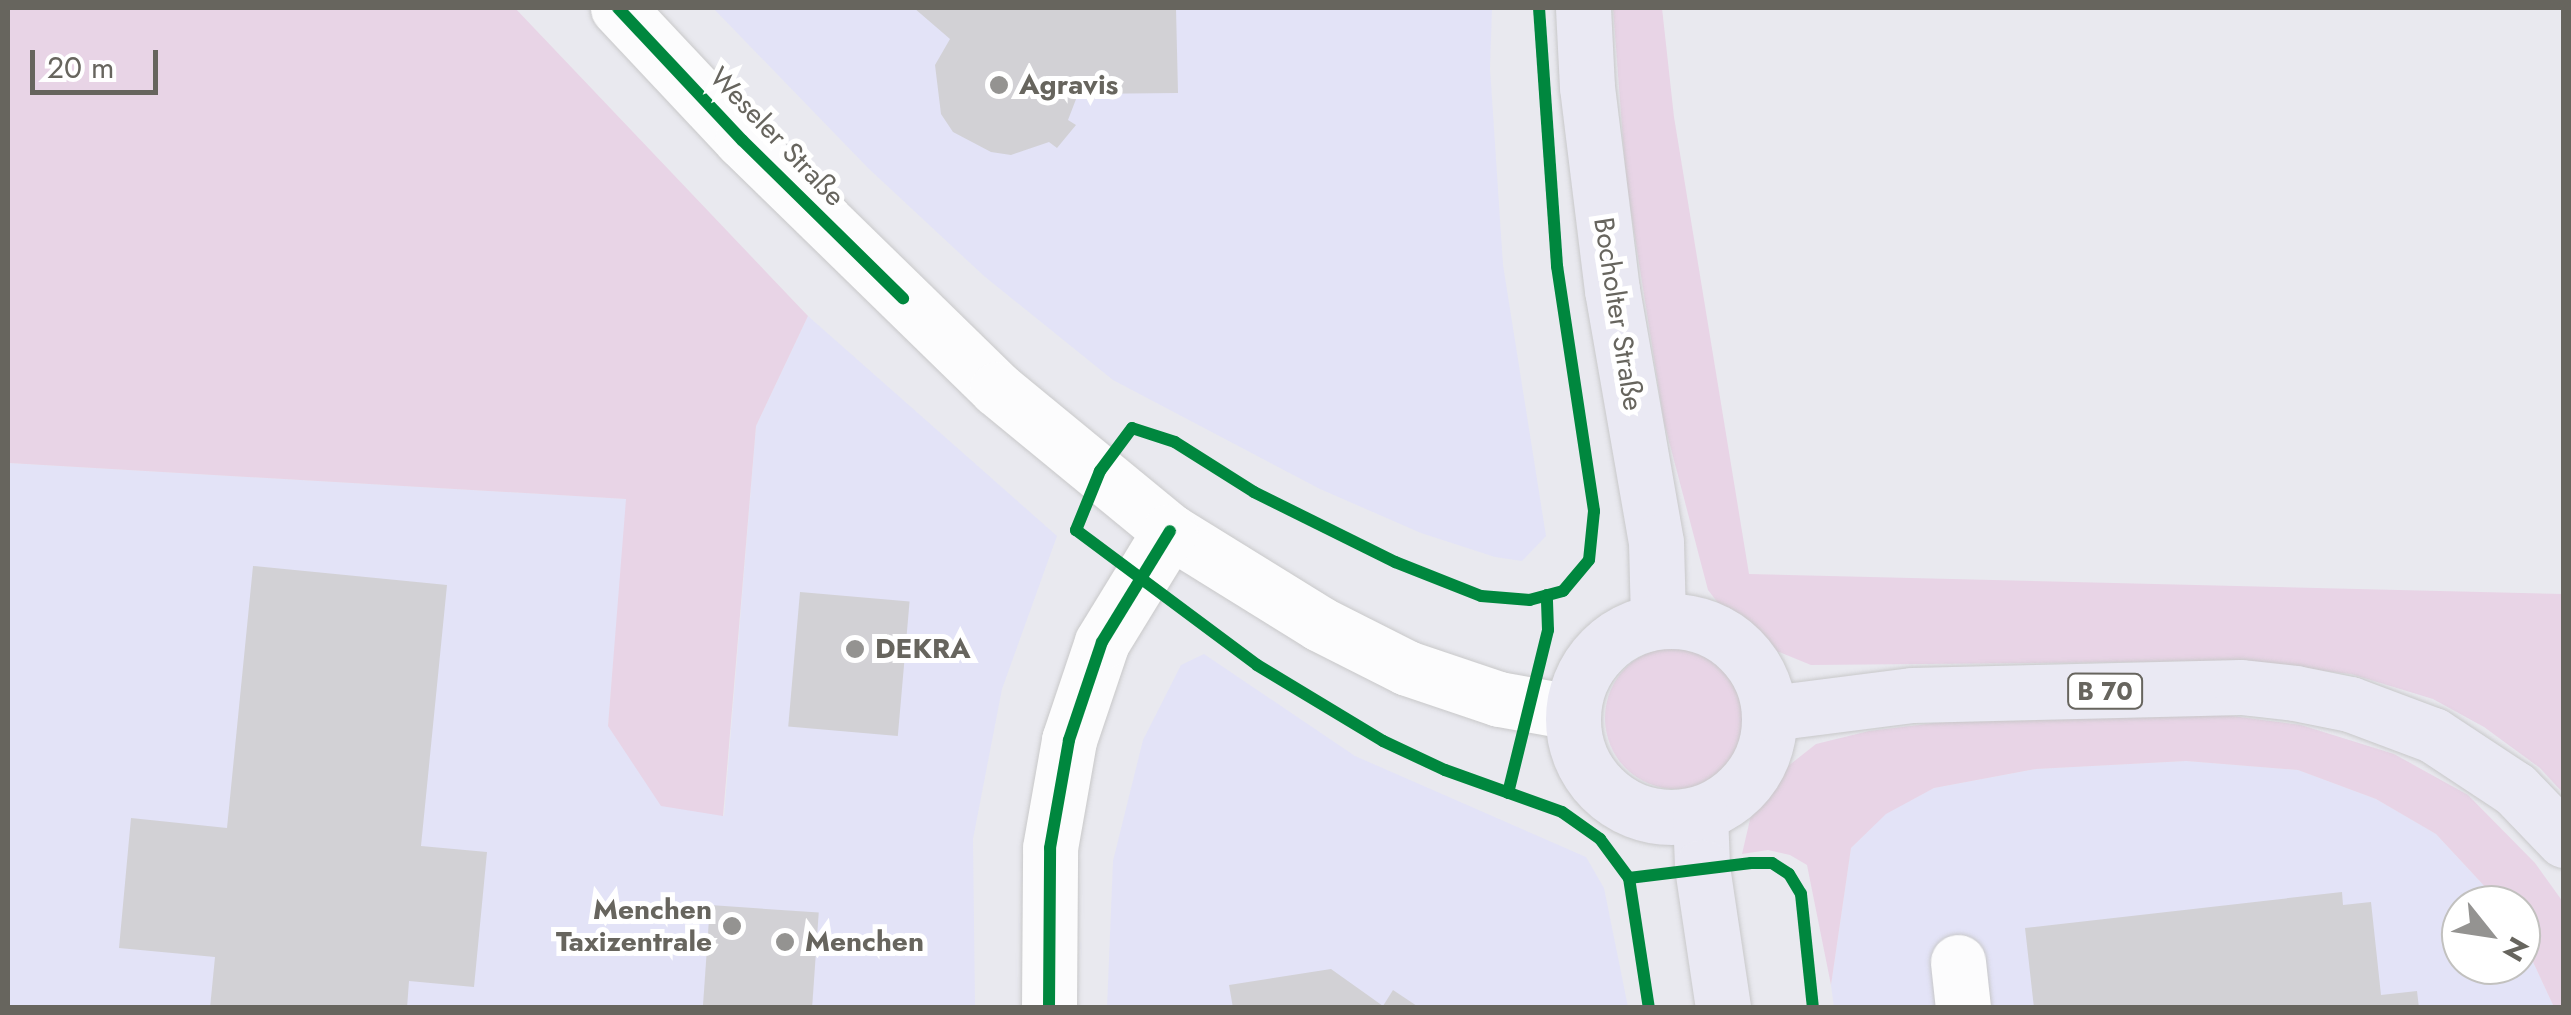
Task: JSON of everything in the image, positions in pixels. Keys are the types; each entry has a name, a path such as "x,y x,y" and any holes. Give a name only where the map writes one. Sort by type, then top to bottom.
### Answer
{"main road":[{"name":"Bocholter Straße","path":"1583,8 1587,87 1612,290 1656,542 1658,620"},
{"path":"1658,620 1691,622 1721,633 1746,653 1763,681 1770,713 1766,746 1753,775 1729,799 1700,814 1669,818 1637,812 1610,796 1582,758 1572,712 1580,679 1599,651 1626,630 1658,620"},
{"name":"B 70","path":"1770,713 1912,695 2241,687 2295,693 2350,704 2433,734 2515,789 2564,840"},
{"path":"1700,814 1702,868 1723,1008"}],"street":[{"name":"Weseler Straße","path":"618,8 755,153 997,389 1170,531 1320,624 1407,668 1499,699 1572,712"},
{"path":"1049,1008 1050,848 1068,740 1102,642 1170,531"}],"shaded area":[{"path":"8,8 515,8 808,316 756,426 723,816 661,806 608,726 626,499 9,463 8,472"},
{"path":"713,8 1492,8 1490,68 1503,265 1546,536 1522,561 1495,557 1421,533 1320,489 1113,380 984,276 868,168"},
{"path":"1613,8 1662,8 1674,117 1749,574 2563,594 2563,793 2540,768 2484,727 2433,699 2351,674 2231,661 1811,665 1774,650 1726,613 1708,590 1664,422 1626,180"},
{"path":"808,316 1057,536 1002,689 973,839 975,1007 8,1008 8,463 627,499 608,726 724,816 756,426"},
{"path":"1676,647 1703,652 1726,668 1742,691 1747,718 1742,745 1726,768 1703,784 1676,789 1649,784 1626,768 1610,745 1605,718 1610,691 1626,668 1649,652"},
{"path":"1204,654 1355,756 1586,857 1604,888 1628,1007 1107,1008 1113,861 1143,740 1181,665"},
{"path":"2209,713 2301,725 2394,754 2468,795 2535,863 2563,902 2563,1007 2554,1007 2541,979 2541,885 2483,885 2436,834 2376,799 2298,770 2186,761 2036,769 1934,788 1886,814 1851,848 1831,985 1807,865 1790,855 1768,850 1742,854 1752,811 1773,778 1816,744 1869,731 1976,718"},
{"path":"2186,761 2298,770 2376,799 2436,834 2483,885 2441,885 2441,985 2541,985 2541,979 2554,1007 1834,1008 1831,985 1851,848 1885,814 1934,788 2036,769"}],"building":[{"path":"914,8 1176,8 1178,93 1078,94 1068,120 1076,125 1057,148 1049,142 1011,155 991,152 953,132 941,114 935,65 950,39"},
{"path":"253,566 447,585 421,846 487,852 474,987 409,981 407,1008 210,1008 215,957 119,948 131,818 227,828"},
{"path":"800,592 910,602 898,736 788,726"},
{"path":"2342,892 2343,905 2371,902 2381,995 2417,991 2419,1008 2034,1008 2025,928"},
{"path":"710,905 819,913 812,1008 703,1008"},
{"path":"1331,969 1383,1006 1393,990 1420,1008 1233,1008 1229,985"}],"cycle path":[{"path":"618,8 742,140 903,298"},
{"path":"1539,8 1557,266 1594,511 1589,560 1563,591 1530,600 1481,596 1395,562 1254,492 1175,442 1132,428 1100,471 1076,530 1257,665 1383,741 1445,770 1562,812 1600,839 1629,878 1649,1008"},
{"path":"1049,1008 1050,848 1069,740 1102,642 1170,531"},
{"path":"1508,793 1548,630 1547,595"},
{"path":"1629,878 1751,863 1772,863 1789,874 1801,894 1813,1008"}],"place":[{"name":"Agravis","path":"999,85"},
{"name":"DEKRA","path":"855,649"},
{"name":"Menchen Taxizentrale","path":"732,926"},
{"name":"Menchen","path":"785,942"}]}
